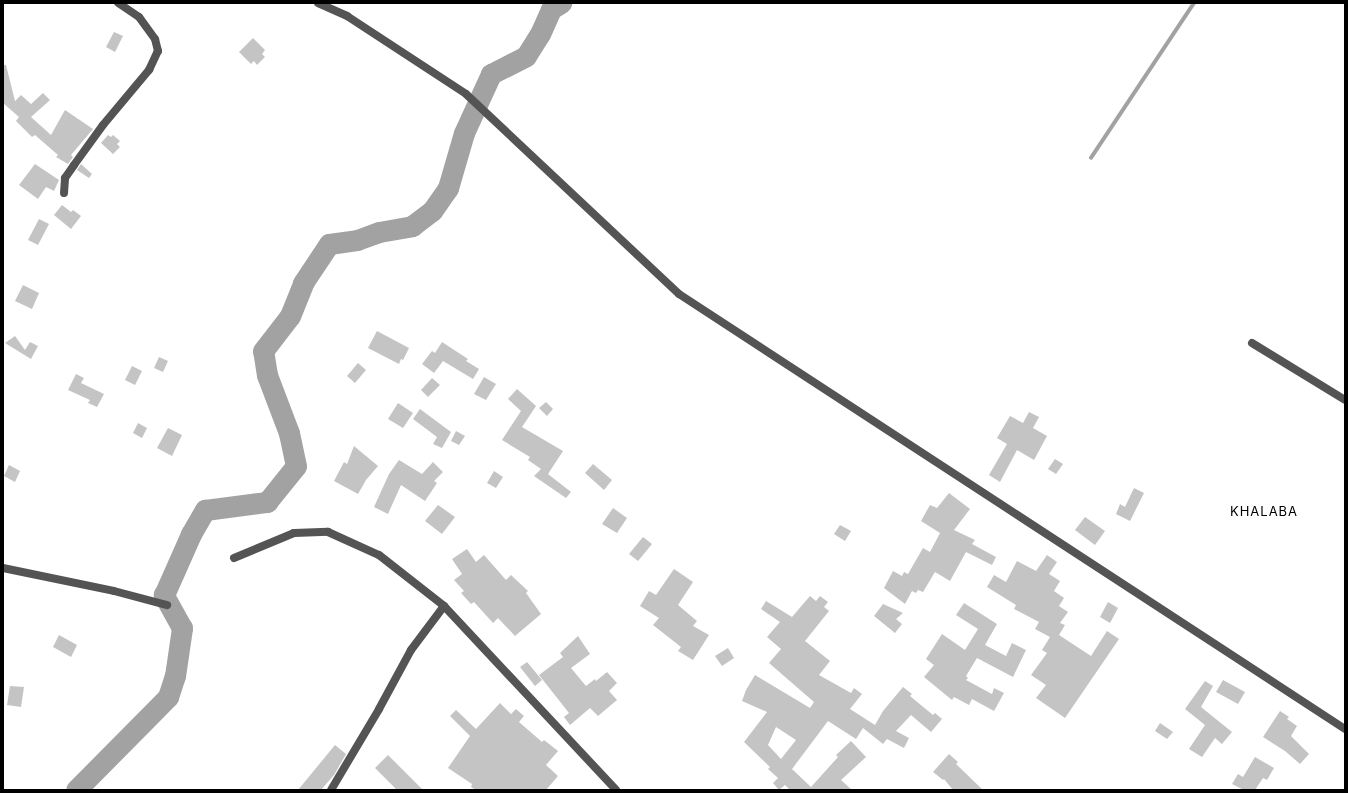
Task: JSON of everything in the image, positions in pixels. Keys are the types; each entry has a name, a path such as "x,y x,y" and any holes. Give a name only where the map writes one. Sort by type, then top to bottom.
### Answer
{"street":[{"path":"64,194 65,178 74,164 103,125 149,70 158,51 155,39 139,17 118,3"},
{"path":"318,3 347,16 466,94 679,294 1345,729"},
{"path":"1252,343 1345,400"},
{"path":"234,558 294,533 328,532 379,555 444,606 616,790"},
{"path":"3,568 114,591 167,605"},
{"path":"331,790 379,709 411,650 444,606"}],"building":[{"path":"114,32 123,36 115,52 106,47"},
{"path":"253,38 265,50 262,54 265,57 257,65 254,61 251,64 239,52"},
{"path":"3,65 6,65 15,101 21,95 31,104 43,93 50,100 31,117 51,135 65,110 93,129 71,155 73,157 68,164 56,157 58,155 35,135 32,137 16,121 19,117 3,103"},
{"path":"108,135 111,137 113,135 120,141 117,144 120,147 113,154 101,143"},
{"path":"35,164 59,180 54,191 46,187 38,199 19,185"},
{"path":"81,164 92,174 89,178 77,170"},
{"path":"62,205 71,212 73,210 81,216 71,229 54,215"},
{"path":"39,219 49,224 38,245 28,240"},
{"path":"23,285 39,293 32,309 15,301"},
{"path":"377,331 409,348 403,360 401,359 399,364 368,348"},
{"path":"15,336 25,350 30,342 38,346 31,359 5,343"},
{"path":"442,342 468,359 466,361 479,369 473,379 443,361 434,373 422,364 432,351 435,353"},
{"path":"159,357 168,361 163,372 154,368"},
{"path":"358,363 366,370 355,383 347,376"},
{"path":"132,366 142,371 135,385 125,380"},
{"path":"76,374 84,378 81,383 104,394 97,407 88,403 90,400 68,390"},
{"path":"484,377 496,384 486,400 474,394"},
{"path":"432,378 440,385 428,397 421,390"},
{"path":"517,389 536,406 522,427 563,451 548,474 571,492 566,498 534,476 541,469 528,460 530,457 502,440 521,411 508,399"},
{"path":"546,402 553,409 547,416 539,408"},
{"path":"398,403 413,413 403,428 388,419"},
{"path":"420,409 451,432 442,448 433,444 437,437 413,419"},
{"path":"1029,412 1039,417 1033,428 1047,436 1034,460 1017,450 1000,482 989,475 1007,444 997,438 1010,416 1023,423"},
{"path":"138,423 147,428 142,438 133,433"},
{"path":"168,428 182,435 172,456 157,448"},
{"path":"456,431 465,436 459,445 451,441"},
{"path":"354,446 378,466 366,480 358,494 334,481 344,462 347,464"},
{"path":"1055,459 1063,464 1056,474 1048,469"},
{"path":"399,460 422,474 433,462 443,472 434,481 437,483 425,501 401,485 388,514 374,507 389,474"},
{"path":"593,464 612,480 604,490 585,473"},
{"path":"9,465 20,471 15,482 4,476"},
{"path":"494,471 503,477 496,488 487,483"},
{"path":"1134,488 1144,493 1130,521 1116,514 1120,504 1125,507"},
{"path":"949,493 970,509 954,530 975,540 972,544 996,557 992,565 966,552 950,581 935,572 923,592 918,590 916,593 912,591 905,604 884,588 893,571 902,576 904,572 908,574 923,548 930,552 940,533 921,521 930,505 937,508"},
{"path":"438,505 455,517 442,534 425,521"},
{"path":"613,508 627,518 617,533 602,524"},
{"path":"1085,517 1105,531 1095,545 1075,530"},
{"path":"840,525 851,531 845,541 834,534"},
{"path":"643,537 652,544 638,561 629,554"},
{"path":"467,549 476,562 484,555 506,580 511,575 528,591 526,593 541,614 515,636 498,618 493,623 474,602 471,604 461,593 464,591 454,580 462,574 452,559"},
{"path":"1047,555 1057,562 1049,574 1060,581 1054,591 1064,598 1059,606 1068,612 1060,623 1065,625 1059,635 1091,656 1107,631 1119,639 1065,718 1036,698 1046,685 1031,675 1047,653 1042,650 1050,637 1035,629 1039,622 1014,609 1016,605 987,587 994,575 1006,582 1017,561 1036,571"},
{"path":"674,569 693,582 678,605 697,621 693,626 709,635 693,660 678,651 681,647 653,625 659,618 640,606 649,591 656,595"},
{"path":"810,596 816,601 820,596 828,602 824,607 829,611 805,641 830,661 819,675 851,693 854,688 862,694 850,709 875,725 883,711 903,687 912,694 910,696 933,715 935,713 942,719 931,732 911,715 896,731 909,738 904,748 887,739 883,744 863,728 856,739 828,721 792,769 811,787 838,757 836,755 851,741 866,757 841,780 852,790 790,790 785,785 779,790 773,783 778,778 768,769 770,767 744,742 767,712 742,701 746,690 755,675 810,708 814,702 769,663 781,649 767,637 780,622 761,609 766,601 792,617","holes":["776,727 796,740 781,759 768,745"]},
{"path":"1108,602 1118,608 1110,623 1100,617"},
{"path":"964,603 997,624 985,645 1006,656 1012,643 1026,650 1013,677 977,658 966,676 968,678 966,680 992,694 994,688 1004,693 994,711 972,699 969,705 954,697 952,700 924,677 934,665 926,659 942,634 965,650 978,629 956,615"},
{"path":"883,604 903,613 896,619 902,624 895,633 874,616"},
{"path":"59,635 77,645 71,657 53,647"},
{"path":"578,636 590,654 571,668 586,686 595,679 596,681 607,672 617,683 609,691 617,700 598,716 590,708 570,725 564,717 569,713 539,675 563,657 560,653"},
{"path":"728,648 734,658 722,666 715,656"},
{"path":"527,662 542,680 535,686 520,667"},
{"path":"1223,680 1245,692 1238,704 1216,692"},
{"path":"1205,681 1213,686 1201,707 1232,732 1222,744 1215,738 1202,757 1189,749 1205,725 1185,709"},
{"path":"10,686 24,687 21,707 7,705"},
{"path":"500,703 511,714 516,709 524,716 519,722 542,742 544,740 558,751 546,765 558,776 546,790 476,790 471,787 472,784 448,768 470,736 450,716 456,710 476,729"},
{"path":"1280,711 1289,717 1287,719 1297,726 1291,736 1309,754 1300,764 1285,751 1263,737"},
{"path":"1160,723 1173,732 1167,739 1155,731"},
{"path":"335,745 346,754 334,775 321,790 298,790"},
{"path":"949,754 958,762 956,764 983,790 953,790 944,779 943,780 933,772"},
{"path":"388,755 423,790 397,790 375,768"},
{"path":"1255,757 1274,768 1267,780 1263,778 1255,790 1244,790 1232,784 1238,774 1243,777"}],"waterway":[{"path":"76,790 168,697 175,676 182,628 164,595 191,534 205,510 267,502 296,466 289,433 267,375 263,351 290,316 303,283 329,244 357,240 379,232 412,226 432,211 448,188 464,133 491,74 526,56 540,34 551,9 561,3"},
{"path":"1091,158 1194,3"}],"district":[{"name":"KHALABA","path":"1264,511"}]}
